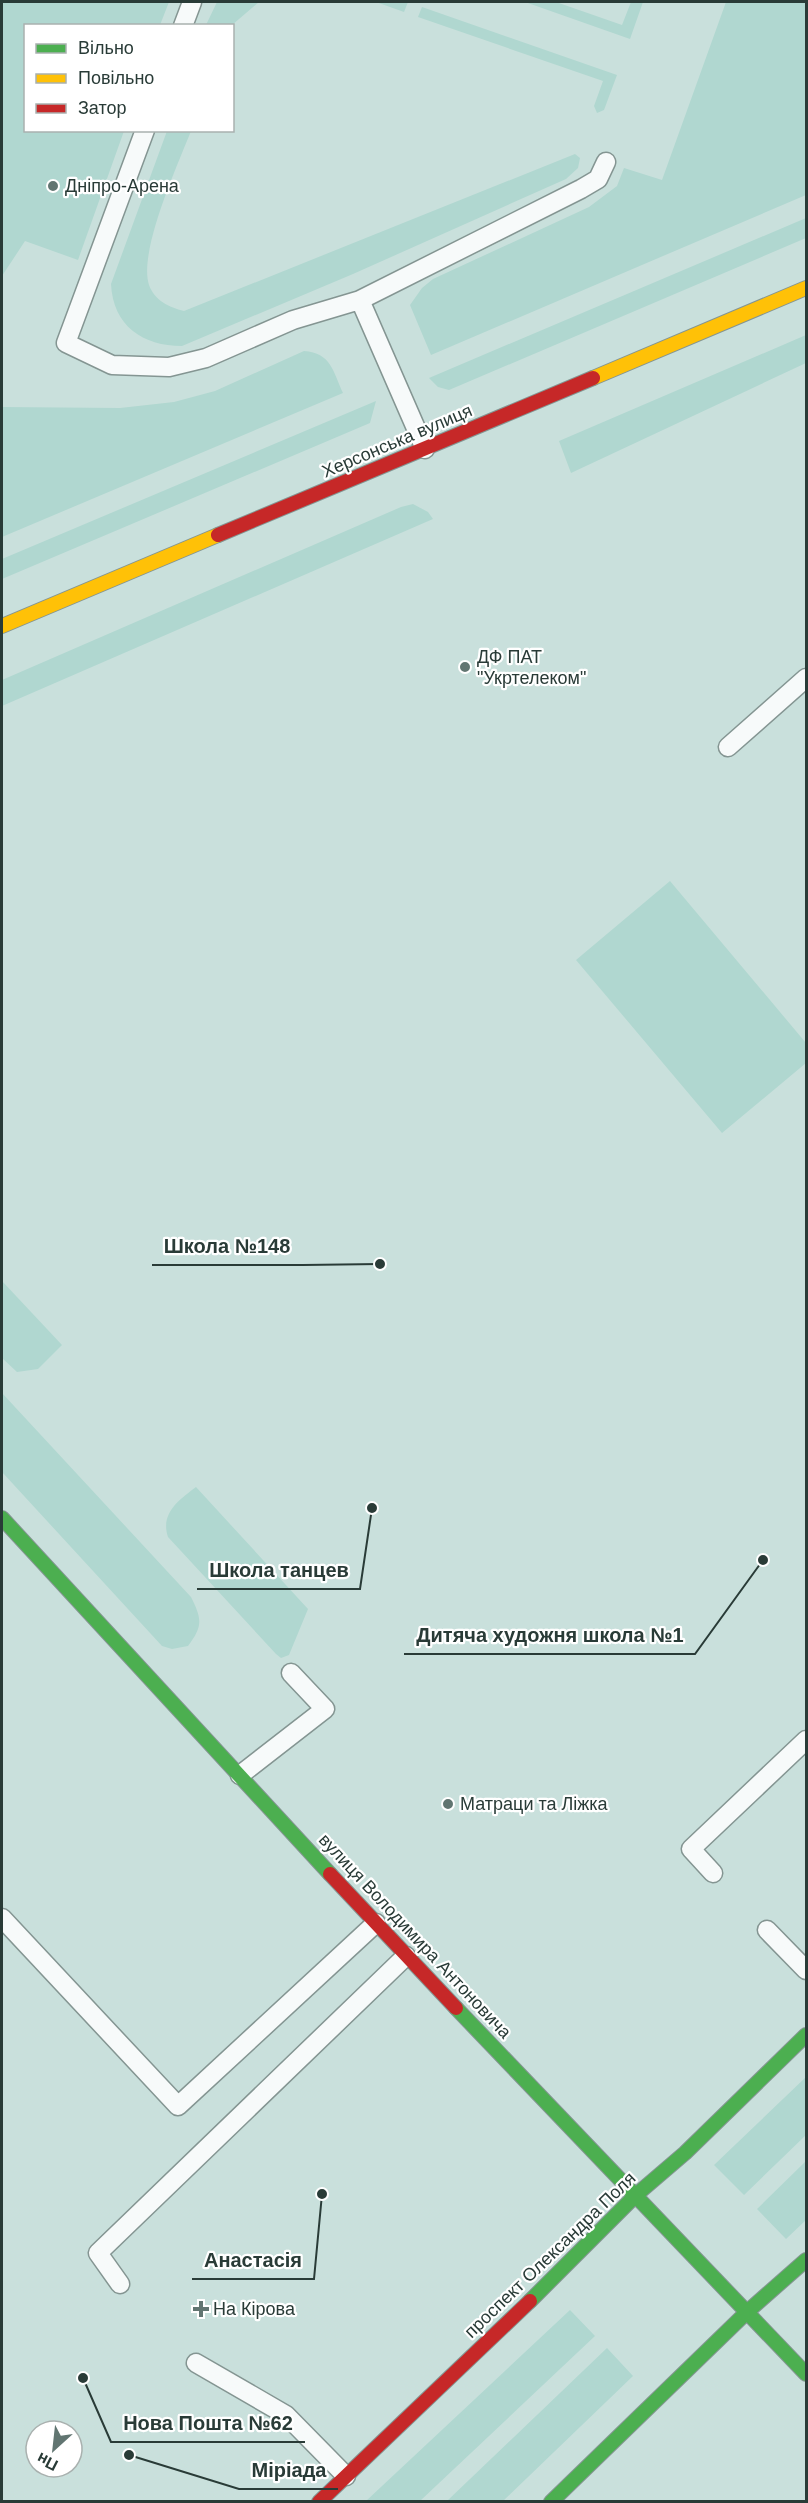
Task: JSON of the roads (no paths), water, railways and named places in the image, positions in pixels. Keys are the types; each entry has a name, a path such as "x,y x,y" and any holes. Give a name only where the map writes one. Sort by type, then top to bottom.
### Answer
{"street":[{"name":"Херсонська вулиця","path":"2,626 807,288"},
{"name":"вулиця Володимира Антоновича","path":"2,1518 405,1956 807,2374"},
{"name":"проспект Олександра Поля","path":"320,2502 561,2272 636,2195 685,2153 807,2035"},
{"path":"551,2502 747,2312 807,2260"}],"lane":[{"path":"184,24 192,2"},
{"path":"144,132 66,343 112,365 169,367 206,358 293,320 360,300 598,179 606,162"},
{"path":"360,300 425,449"},
{"path":"728,747 807,678"},
{"path":"240,1775 325,1709 291,1673"},
{"path":"713,1873 691,1849 807,1740"},
{"path":"2,1918 178,2106 376,1923"},
{"path":"767,1930 807,1970"},
{"path":"120,2284 98,2253 405,1956"},
{"path":"196,2363 286,2415 346,2476"}],"place":[{"name":"Дніпро-Арена","path":"53,186"},
{"name":"ДФ ПАТ \"Укртелеком\"","path":"465,667"},
{"name":"Школа №148","path":"380,1264"},
{"name":"Школа танцев","path":"372,1508"},
{"name":"Дитяча художня школа №1","path":"763,1560"},
{"name":"Матраци та Ліжка","path":"448,1804"},
{"name":"Анастасія","path":"322,2194"},
{"name":"На Кірова","path":"201,2309"},
{"name":"Нова Пошта №62","path":"83,2378"},
{"name":"Міріада","path":"129,2455"}]}
